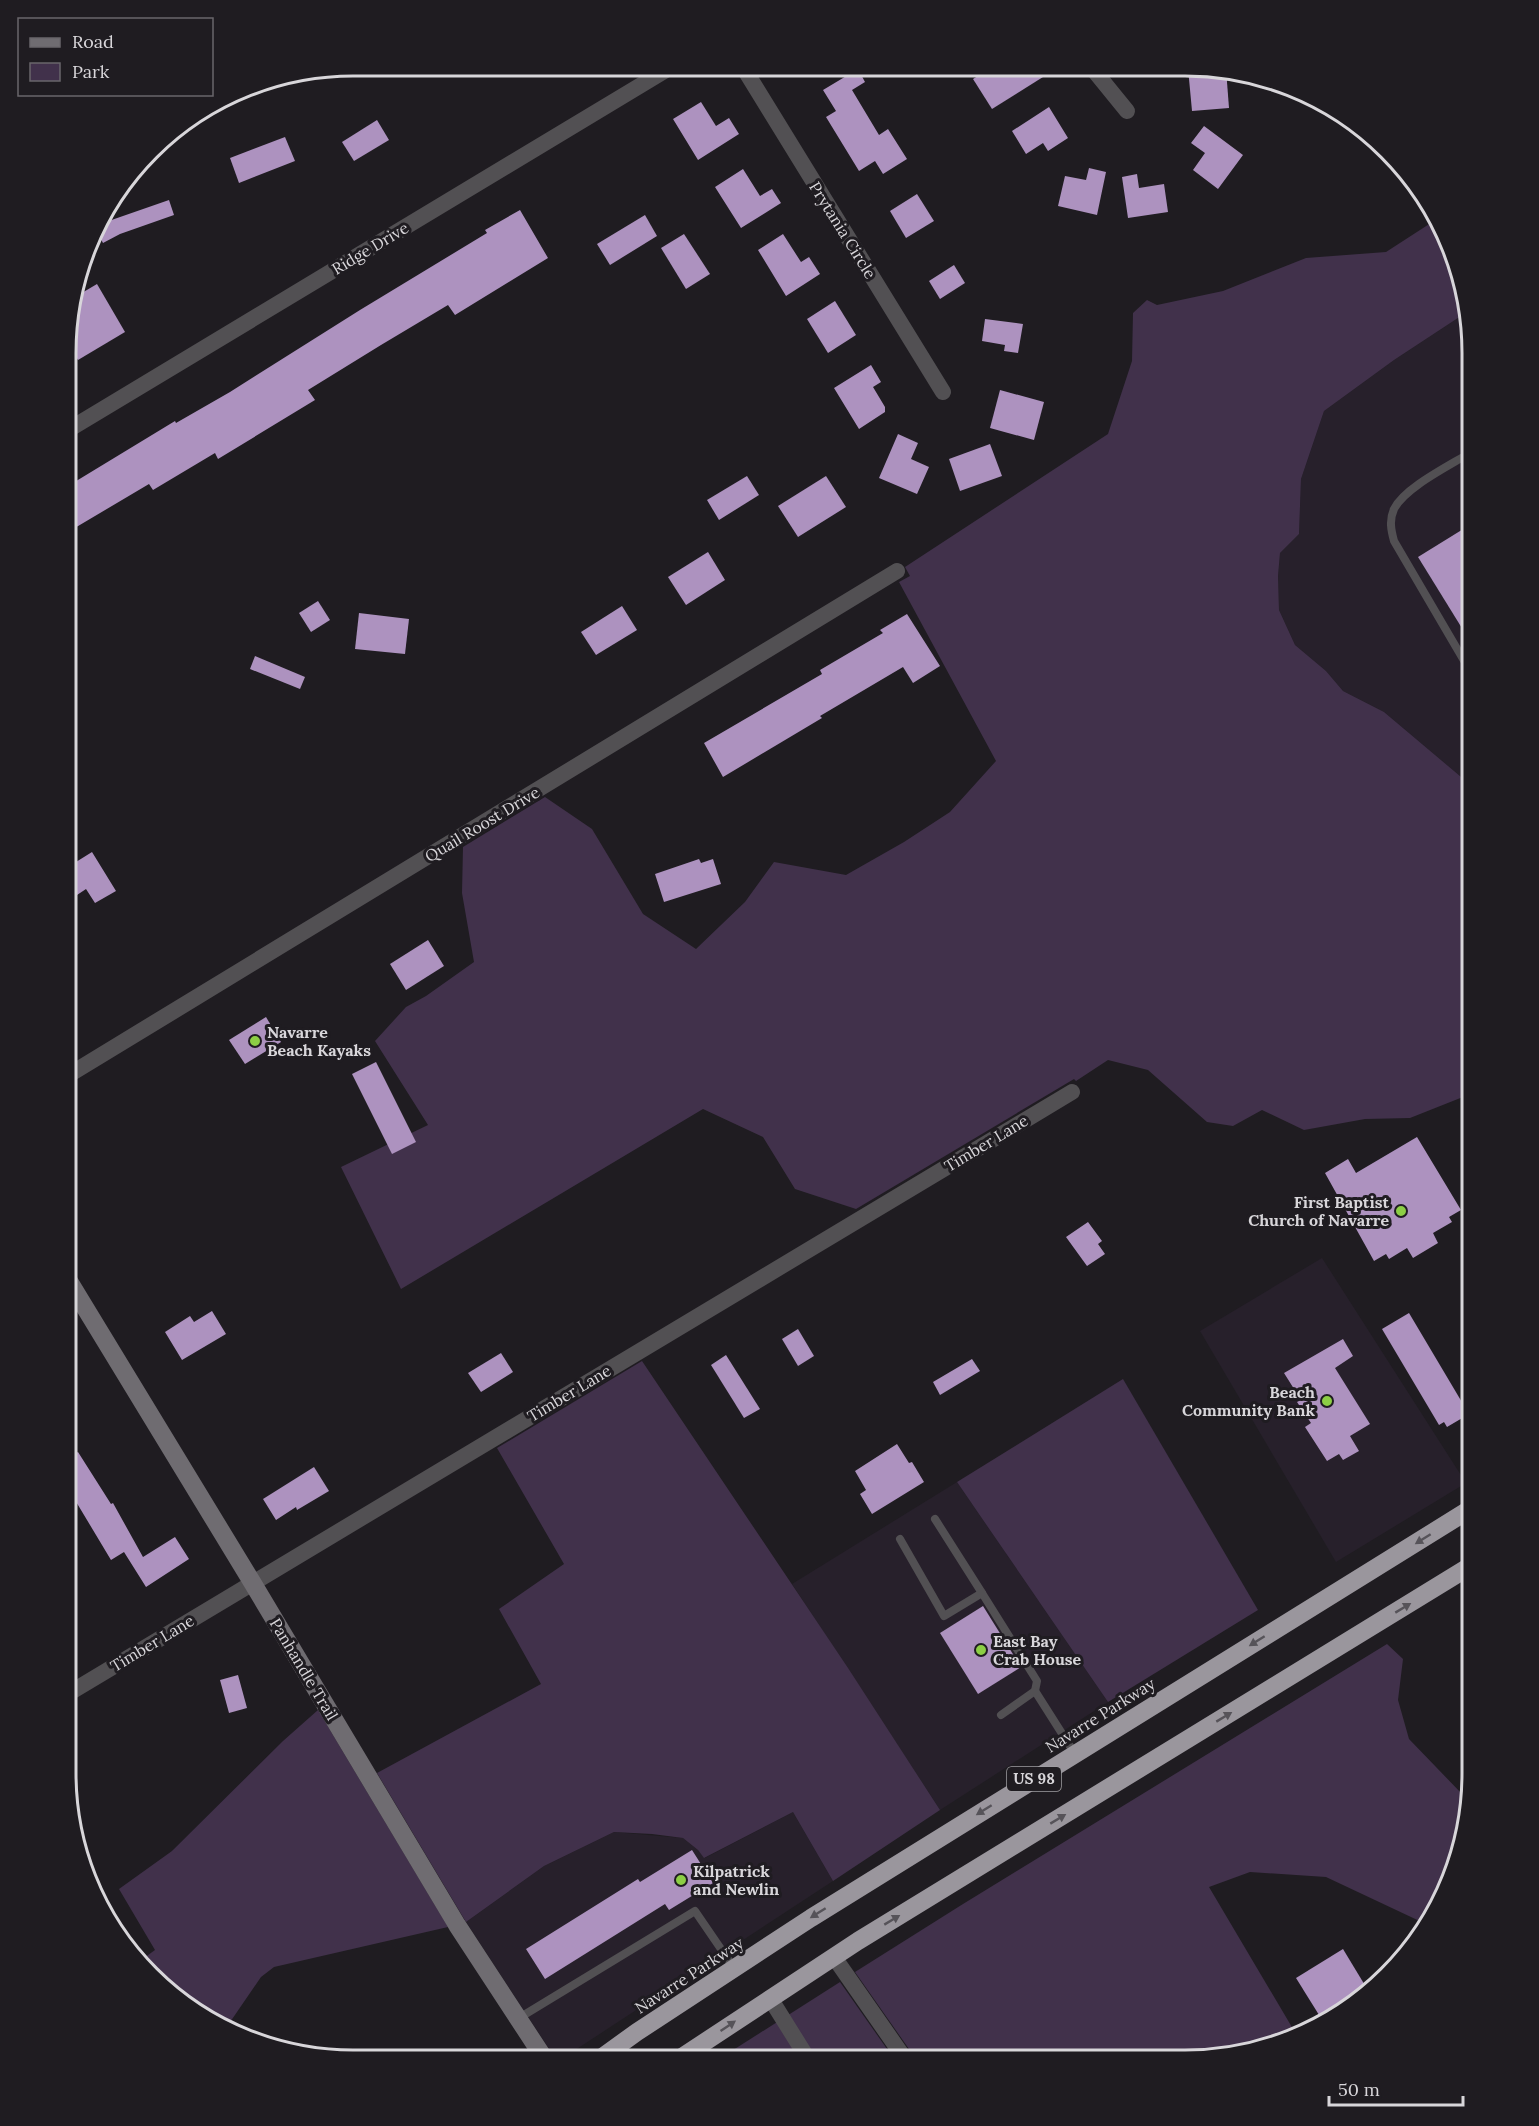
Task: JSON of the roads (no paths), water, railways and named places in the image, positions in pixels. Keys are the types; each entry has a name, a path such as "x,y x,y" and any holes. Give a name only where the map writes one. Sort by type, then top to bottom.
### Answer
{"highway":[{"name":"Navarre Parkway","path":"613,2050 811,1918 1462,1515"},
{"name":"US 98","path":"692,2050 834,1957 1462,1571"}],"street":[{"name":"Ridge Drive","path":"76,425 656,76"},
{"name":"Prytania Circle","path":"749,76 943,393"},
{"path":"1098,76 1126,111"},
{"name":"Quail Roost Drive","path":"76,1071 897,572"},
{"name":"Timber Lane","path":"76,1689 1072,1092"},
{"name":"Panhandle Trail","path":"76,1293 457,1924 539,2050"},
{"path":"834,1957 899,2050"},
{"path":"770,1998 802,2050"}],"lane":[{"path":"1462,459 1404,495 1394,510 1390,525 1394,541 1462,657"},
{"path":"935,1519 1037,1681 1035,1691 1001,1715"},
{"path":"900,1539 944,1616 982,1593"},
{"path":"1035,1691 1075,1754"},
{"path":"519,2018 694,1911 734,1968"}],"place":[{"name":"Navarre Beach Kayaks","path":"255,1041"},
{"name":"First Baptist Church of Navarre","path":"1401,1211"},
{"name":"Beach Community Bank","path":"1327,1401"},
{"name":"East Bay Crab House","path":"981,1650"},
{"name":"Kilpatrick and Newlin","path":"681,1880"}]}
